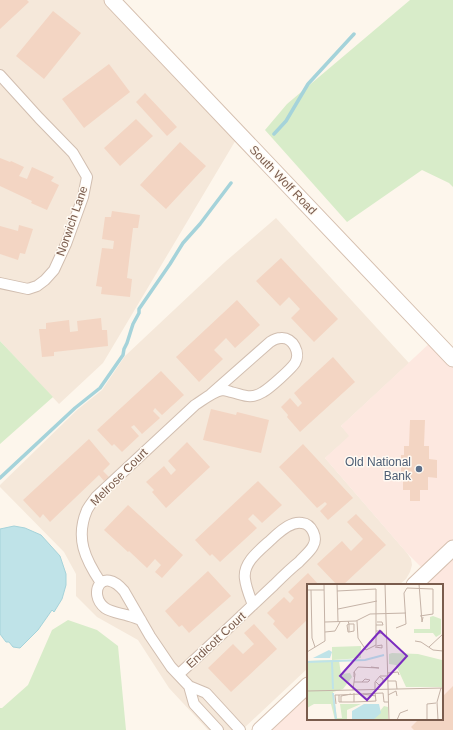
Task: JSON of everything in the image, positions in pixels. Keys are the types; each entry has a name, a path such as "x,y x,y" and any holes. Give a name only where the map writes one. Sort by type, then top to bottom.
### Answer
{"main road":[{"name":"South Wolf Road","path":"112,0 453,359"},
{"path":"415,584 453,548"},
{"path":"260,730 307,686"}],"street":[{"name":"Norwich Lane","path":"0,75 73,153 87,177 84,197 66,244 54,270 37,286 28,289 0,283"},
{"name":"Melrose Court","path":"101,583 86,558 82,546 81,534 83,521 88,509 96,497 195,405 211,394 270,342 283,337 290,341 297,350 296,362 265,391 256,396 247,397 235,392 223,390 211,394"},
{"name":"Endicott Court","path":"179,674 253,605 305,556 313,546 316,539 308,526 302,523 288,526 252,558 244,572 244,578 253,605"},
{"path":"140,620 104,607 97,594 101,583 109,580 120,586 124,591 140,620 162,654 171,667 189,686 194,704 218,730"},
{"path":"189,686 206,693 240,730"}],"shaded area":[{"path":"0,0 108,0 237,138 103,363 59,404 0,341"},
{"path":"276,218 409,363 341,426 350,436 325,458 407,553 411,559 412,565 406,579 400,584 307,584 307,669 242,730 208,730 169,688 138,640 97,617 76,596 76,574 64,552 0,487 0,485 77,410 102,390 125,356 225,262"},
{"path":"431,342 453,365 453,541 423,569 407,553 325,458 349,436 341,426"},
{"path":"453,553 453,730 266,730 307,691 307,720 443,720 443,584 420,584"}],"green space":[{"path":"410,0 453,0 453,187 449,183 422,170 347,222 265,130 287,104"},
{"path":"0,341 53,397 0,444"},
{"path":"68,620 97,630 118,646 126,730 0,730 0,708 2,708 28,685 52,630"}],"water":[{"path":"14,526 25,528 41,535 60,556 66,574 66,585 62,599 54,612 52,610 38,630 20,648 13,647 9,642 6,642 0,634 0,529"}],"building":[{"path":"0,0 27,0 29,2 0,29"},
{"path":"53,11 81,33 44,79 16,56"},
{"path":"109,64 130,92 84,128 62,99"},
{"path":"145,93 177,127 167,136 136,102"},
{"path":"136,119 153,136 120,166 104,148"},
{"path":"180,142 206,166 166,209 140,185"},
{"path":"0,158 24,167 19,176 27,179 32,167 54,177 51,181 59,185 47,210 0,186"},
{"path":"112,211 140,215 138,228 133,228 127,278 132,279 130,297 101,294 102,287 96,286 102,248 113,249 114,241 102,239 105,217 111,217"},
{"path":"19,225 33,229 25,254 20,253 18,260 0,254 0,226 18,231"},
{"path":"281,258 338,319 314,342 291,318 300,309 289,297 280,306 256,281"},
{"path":"237,300 260,325 235,348 226,338 214,350 223,359 199,382 176,357"},
{"path":"101,318 102,330 107,330 108,346 54,352 54,356 42,357 39,329 46,329 46,323 69,320 70,332 78,331 77,321"},
{"path":"333,357 355,382 300,432 287,417 288,415 281,407 290,398 298,407 302,403 294,393"},
{"path":"161,371 184,395 162,415 155,408 153,411 160,418 142,434 134,425 131,427 139,436 122,452 114,444 112,446 97,430"},
{"path":"211,409 236,415 237,412 269,420 261,453 203,440"},
{"name":"Old National Bank","path":"410,420 425,420 424,446 429,446 429,459 437,460 437,478 428,477 428,490 420,490 420,501 410,501 410,490 403,490 403,480 401,480 401,455 404,455 404,446 409,446"},
{"path":"89,439 110,464 103,471 109,477 104,481 99,475 50,522 43,514 40,518 23,500"},
{"path":"187,442 210,467 166,508 152,492 154,490 146,482 164,466 171,475 176,470 168,461"},
{"path":"303,444 353,498 328,520 320,511 327,504 325,502 317,508 279,467"},
{"path":"258,481 282,505 262,523 253,514 248,519 257,528 220,562 212,554 210,556 195,540"},
{"path":"128,505 183,555 162,578 155,572 161,565 155,559 147,568 104,530"},
{"path":"356,514 386,545 344,584 336,584 317,564 342,541 351,551 363,539 347,522"},
{"path":"208,571 231,596 189,633 182,625 179,627 165,611"},
{"path":"308,573 318,584 307,584 307,620 287,639 273,624 275,621 267,613 284,597 290,603 294,598 288,592"},
{"path":"254,624 277,649 231,692 208,668 233,644 243,654 254,644 244,633"},
{"path":"453,686 453,730 414,730 411,727 418,720 443,720 443,696"}],"waterway":[{"path":"274,134 286,121 308,84 354,34"},
{"path":"0,478 75,408 100,388 123,355 133,324 139,313 139,309 183,243 200,224 231,183"}],"place":[{"name":"Old National Bank","path":"419,469"}]}
